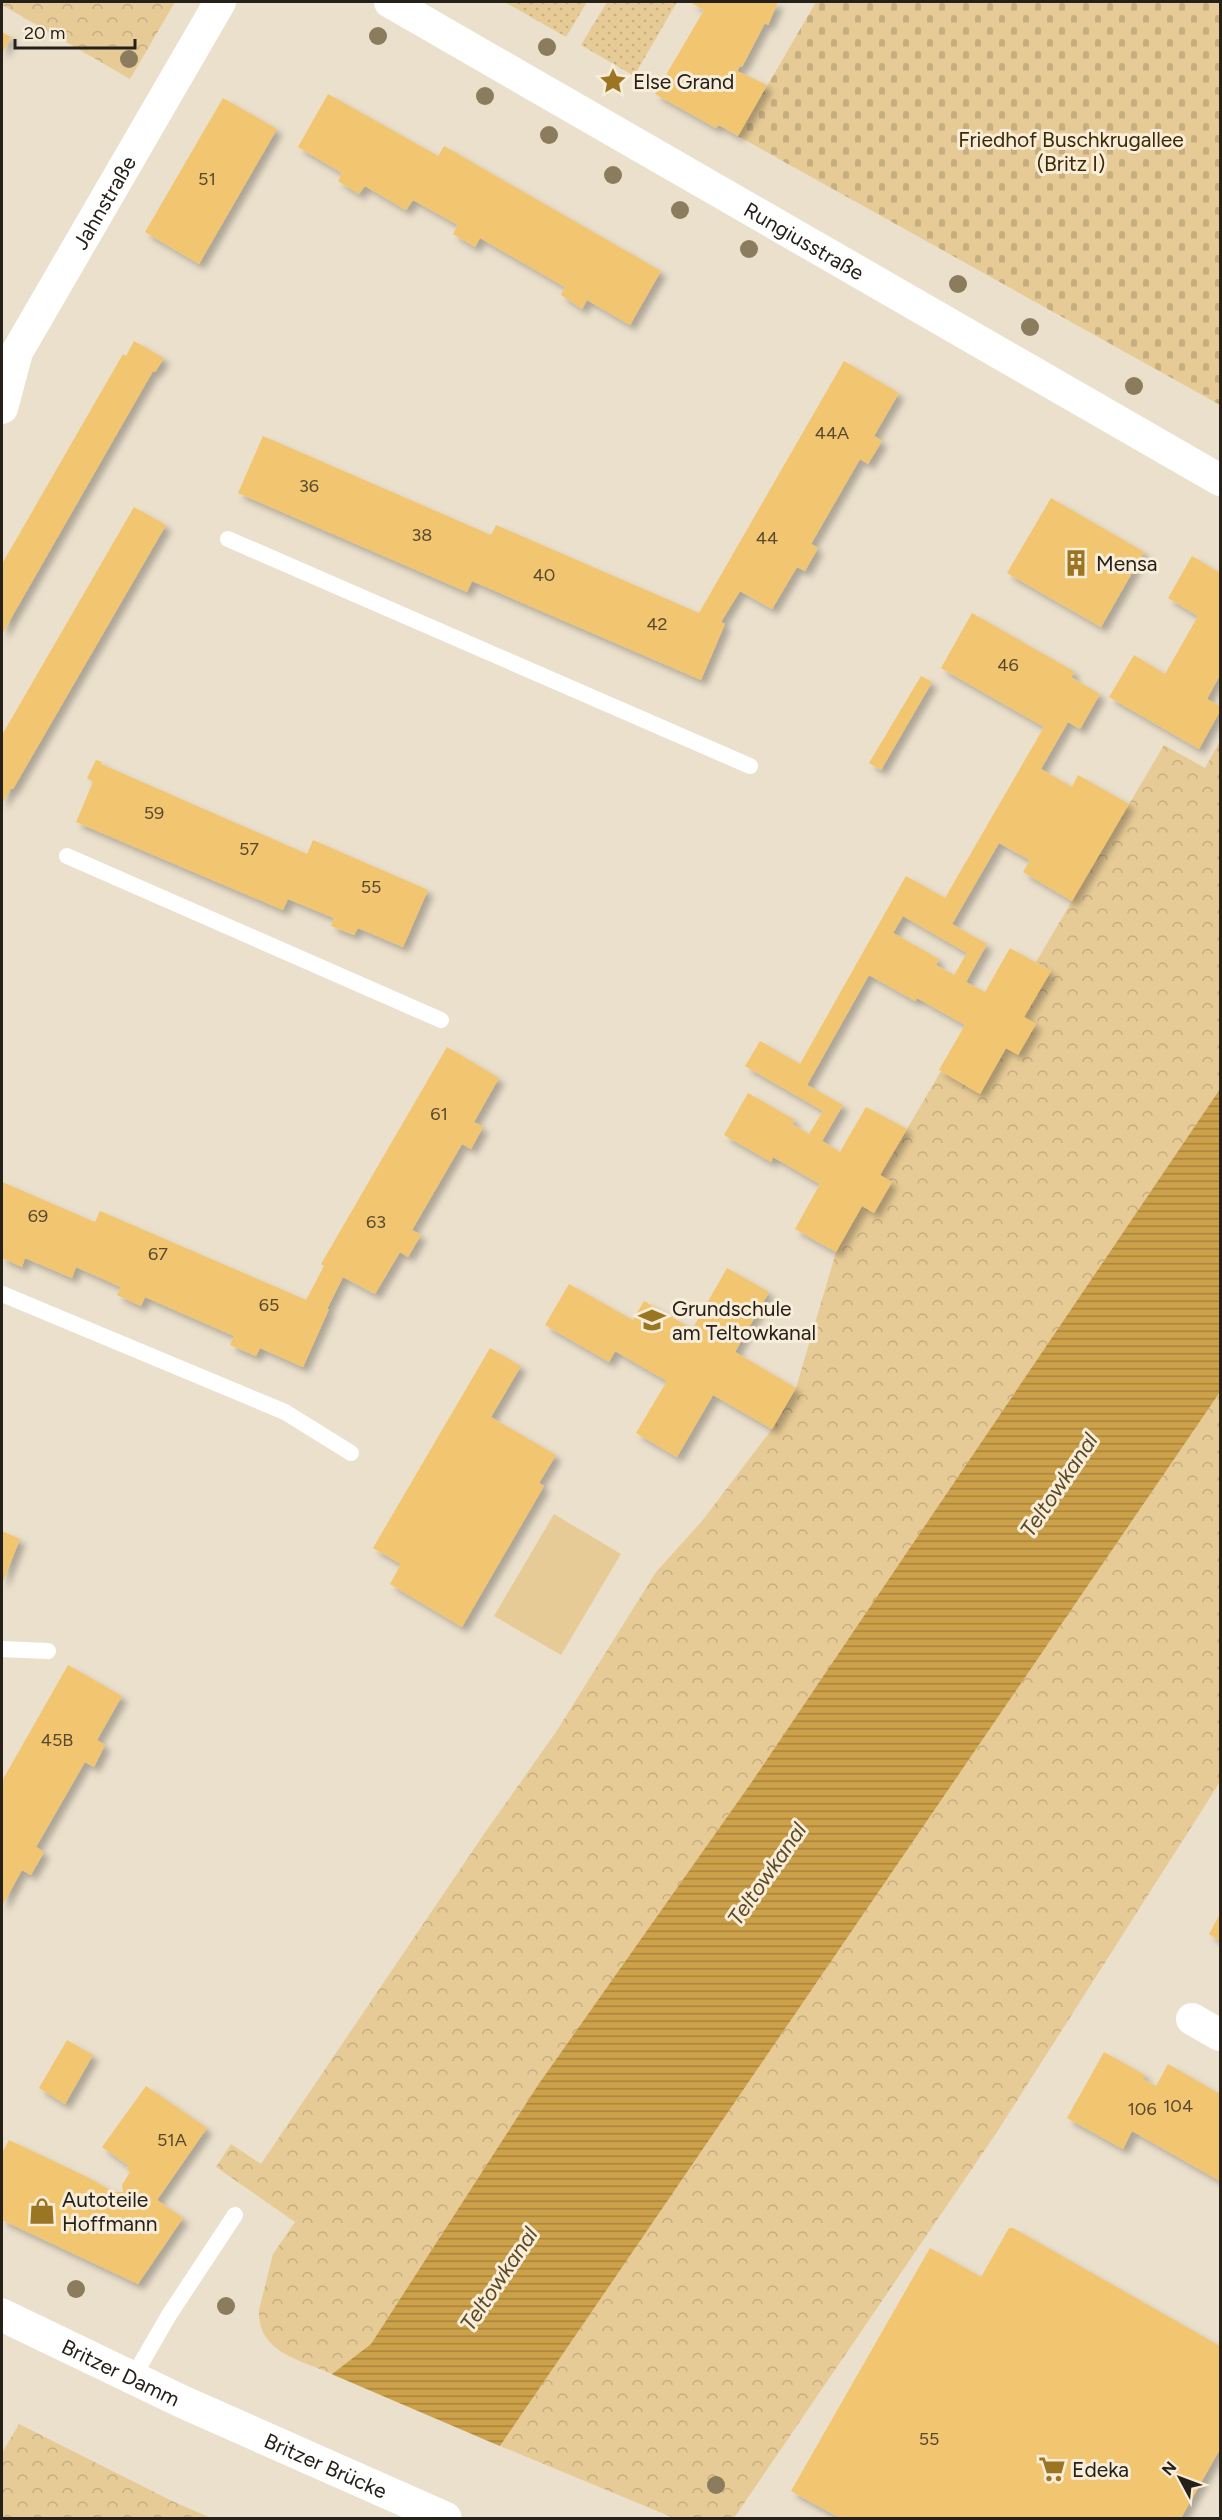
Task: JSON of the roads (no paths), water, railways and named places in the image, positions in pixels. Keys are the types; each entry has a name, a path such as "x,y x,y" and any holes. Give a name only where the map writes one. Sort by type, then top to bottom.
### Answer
{"main road":[{"name":"Britzer Damm","path":"2,2315 132,2379 240,2428"},
{"name":"Britzer Brücke","path":"240,2428 445,2518"}],"street":[{"name":"Jahnstraße","path":"2,408 17,352 220,2"},
{"name":"Rungiusstraße","path":"390,2 1221,480"},
{"path":"1192,2019 1221,2035"}],"lane":[{"path":"228,538 750,766"},
{"path":"67,856 441,1020"},
{"path":"2,1294 285,1412 351,1453"},
{"path":"2,1650 48,1651"},
{"path":"132,2379 169,2314 235,2215"}],"water":[{"name":"Teltowkanal","path":"1220,1089 1220,1392 500,2446 456,2518 234,2518 332,2374 371,2344 538,2085 751,1783"}],"place":[{"name":"Else Grand","path":"613,81"},
{"name":"Mensa","path":"1076,563"},
{"name":"Grundschule am Teltowkanal","path":"652,1320"},
{"name":"Autoteile Hoffmann","path":"42,2211"},
{"name":"Edeka","path":"1052,2469"}],"park label":[{"name":"Friedhof Buschkrugallee (Britz I)","path":"1071,151"}]}
